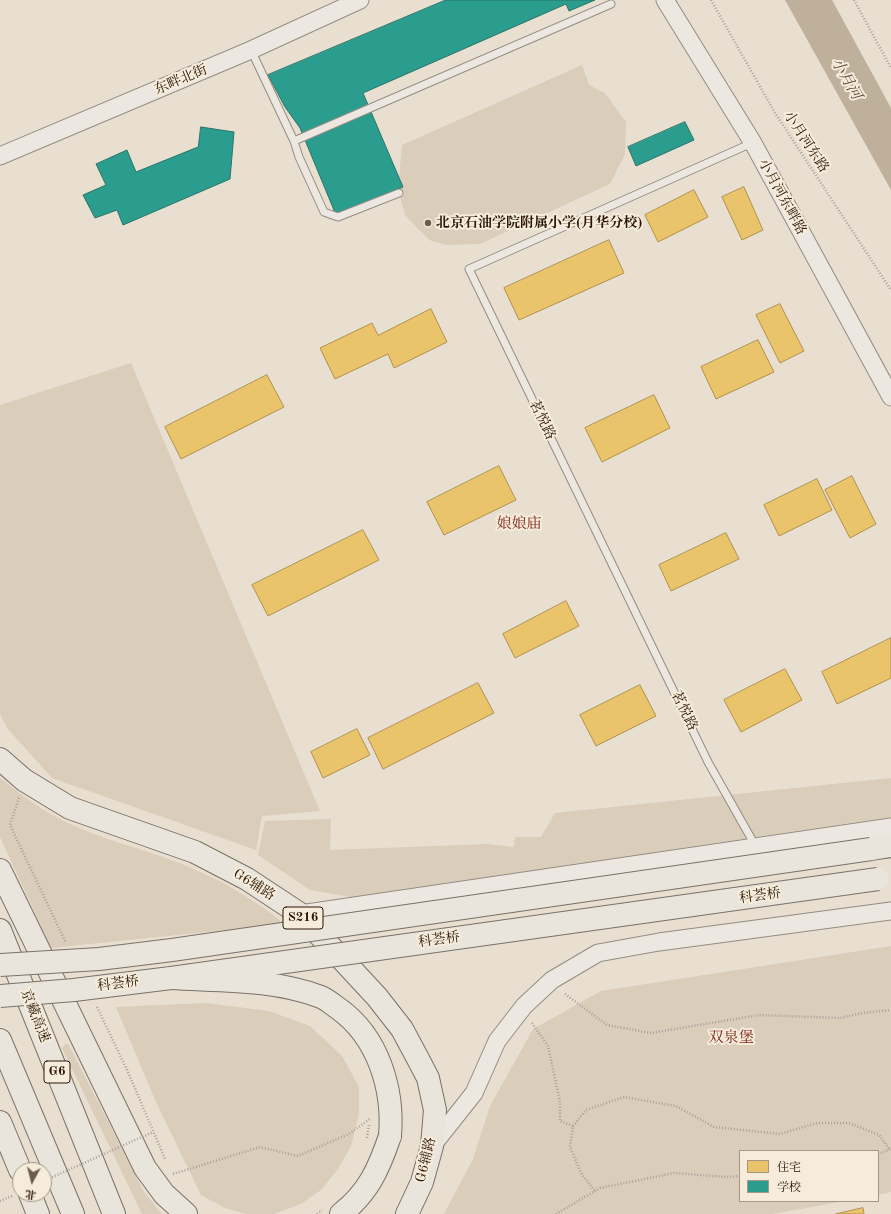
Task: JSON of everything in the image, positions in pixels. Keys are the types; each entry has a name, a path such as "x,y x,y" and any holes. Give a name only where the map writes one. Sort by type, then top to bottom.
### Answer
{"main road":[{"name":"G6辅路","path":"0,759 24,780 70,808 195,852 248,879 300,914 377,997 402,1029 428,1078 435,1110 432,1146 422,1182 407,1214"},
{"name":"科荟桥","path":"0,965 99,960 881,847"},
{"path":"0,870 146,1168 164,1194 186,1214"},
{"name":"科荟桥","path":"0,996 74,990 171,978 884,878"},
{"name":"京藏高速","path":"0,930 114,1214"},
{"path":"171,978 268,984 323,998 349,1016 368,1039 379,1060 387,1086 391,1119 390,1136 382,1160 372,1182 354,1204 341,1214"},
{"path":"0,1040 73,1214"},
{"path":"0,1122 17,1162"},
{"path":"33,1202 38,1214"}],"street":[{"name":"东畔北街","path":"0,156 251,50 360,0"},
{"name":"小月河东畔路","path":"665,0 753,143 891,397"},
{"path":"300,914 891,827"},
{"path":"432,1146 474,1093 497,1041 524,1006 552,980 598,953 659,942 891,911"}],"lane":[{"path":"294,141 610,4"},
{"path":"251,50 294,141 299,157 324,212 338,217 399,193"},
{"name":"茗悦路","path":"753,143 469,269 708,762 756,847"}],"path":[{"name":"小月河东路","path":"711,0 775,113 891,290"},
{"path":"854,0 891,68"},
{"path":"24,780 10,825 68,945"},
{"path":"565,994 607,1025 651,1033 760,1015 840,1018 862,1013 891,1010"},
{"path":"94,1001 128,1072 165,1161"},
{"path":"531,1021 548,1046 560,1102 560,1121 572,1126"},
{"path":"595,1191 582,1175 570,1147 572,1126 586,1110 624,1097 676,1106 714,1127 780,1134 817,1123 849,1123 879,1135 890,1149 879,1154"},
{"path":"168,1168 171,1175 260,1147 298,1156 349,1134 370,1119"},
{"path":"52,1178 153,1132"},
{"path":"556,1214 600,1188 674,1173 727,1177 739,1176"}],"shaded area":[{"path":"582,65 589,85 605,93 626,122 625,154 610,184 480,244 446,245 429,240 405,215 398,189 402,145"},
{"path":"131,363 320,811 262,816 256,850 52,778 7,728 0,714 0,405"},
{"path":"0,778 33,803 59,819 94,834 174,861 204,873 246,896 285,924 51,948 0,837"},
{"path":"891,778 891,817 351,897 310,890 258,855 265,821 331,819 330,850 487,844 514,847 515,837 541,837 555,813"},
{"path":"891,946 891,1192 879,1195 879,1150 739,1150 739,1202 839,1202 773,1214 444,1214 473,1159 490,1106 533,1029 601,991"},
{"path":"206,1003 269,1011 310,1026 342,1056 359,1087 359,1114 351,1146 338,1169 321,1190 301,1204 274,1214 246,1214 225,1208 201,1195 156,1102 116,1007"},
{"path":"65,1044 68,1044 73,1053 144,1192 162,1214 142,1214 62,1048"}],"water":[{"name":"小月河","path":"785,0 832,0 891,108 891,190"}],"building: 住宅":[{"path":"744,187 763,230 742,240 722,197"},
{"path":"694,190 708,217 658,242 645,215"},
{"path":"609,240 624,273 519,320 504,288"},
{"path":"780,304 804,351 780,363 756,315"},
{"path":"431,309 447,342 394,368 388,354 335,379 320,348 372,323 378,335"},
{"path":"758,340 774,372 716,399 701,367"},
{"path":"267,375 284,407 181,459 165,427"},
{"path":"654,395 670,428 602,462 585,428"},
{"path":"499,466 516,500 444,535 427,502"},
{"path":"852,476 876,524 850,538 825,490"},
{"path":"817,479 832,510 779,536 764,505"},
{"path":"363,530 379,560 268,616 252,585"},
{"path":"726,533 739,559 671,591 659,565"},
{"path":"566,601 579,626 515,658 503,634"},
{"path":"891,638 891,678 837,704 822,672"},
{"path":"785,669 802,700 741,732 724,700"},
{"path":"478,683 494,713 383,769 368,738"},
{"path":"640,685 656,716 596,746 580,715"},
{"path":"357,729 370,755 323,778 311,752"},
{"path":"863,1208 864,1214 836,1214"}],"building: 学校":[{"path":"446,0 595,0 569,11 566,4 363,93 403,187 336,215 300,128 285,107 268,75"},
{"path":"685,122 694,140 636,166 628,147"},
{"path":"201,127 234,132 230,179 123,225 117,210 95,218 83,195 106,185 96,164 127,150 136,172 198,147"}],"place":[{"name":"北京石油学院附属小学(月华分校)","path":"428,223"}],"district":[{"name":"娘娘庙","path":"519,524"},
{"name":"双泉堡","path":"731,1038"}]}
